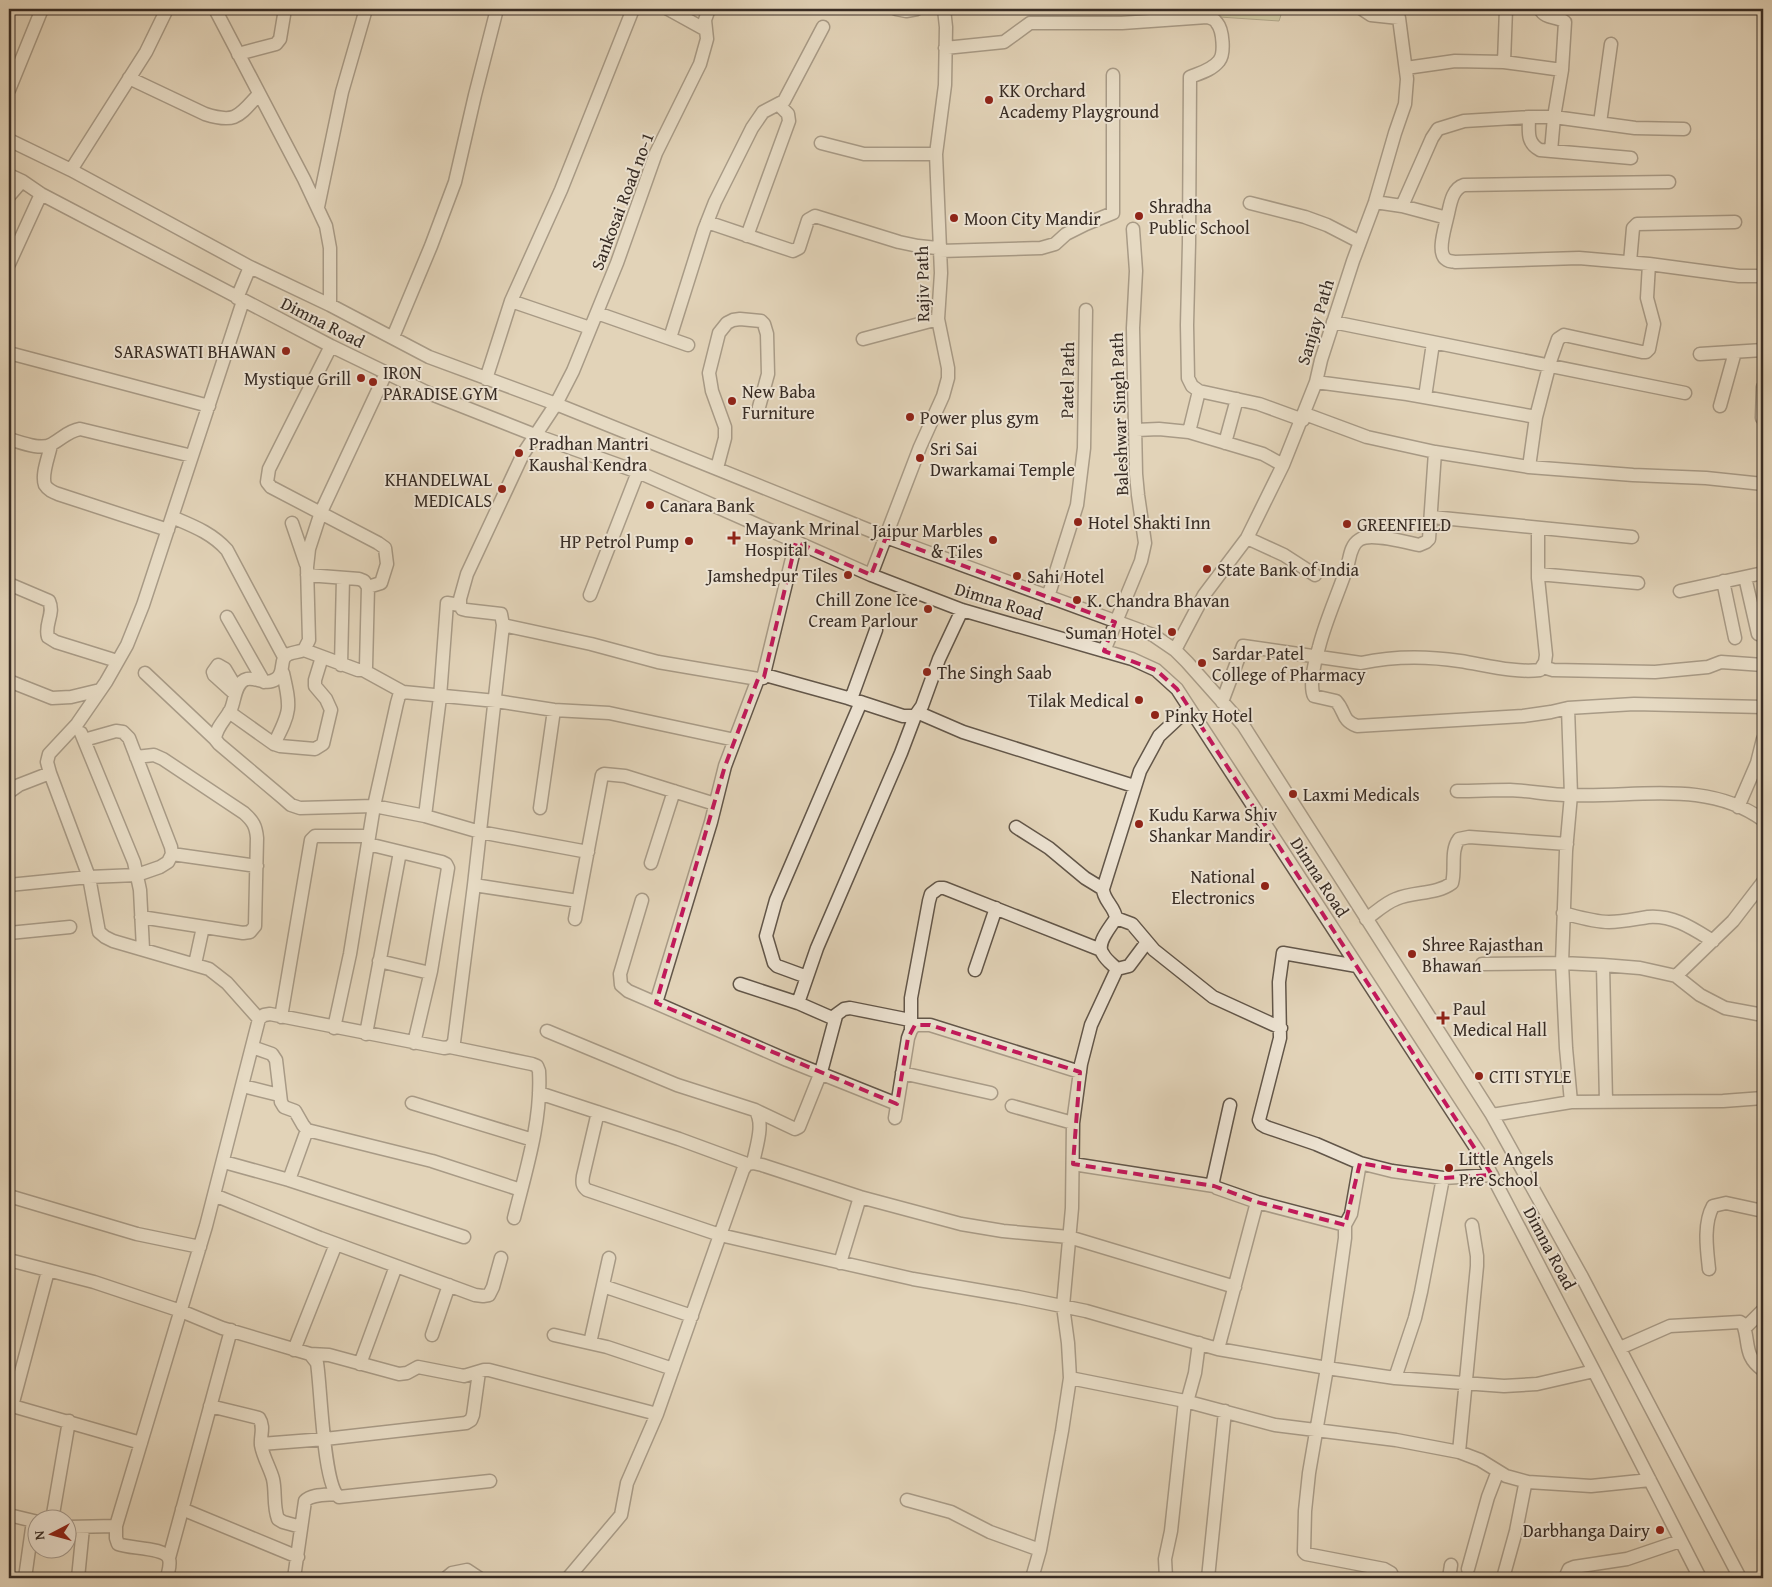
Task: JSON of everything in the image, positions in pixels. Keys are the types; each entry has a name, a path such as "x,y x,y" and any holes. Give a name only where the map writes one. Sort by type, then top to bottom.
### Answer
{"street":[{"path":"9,90 42,9"},
{"path":"71,170 146,52 167,9"},
{"path":"215,9 318,207 326,226 330,248 330,305"},
{"path":"238,54 276,44 280,39 285,9"},
{"path":"318,207 342,92 366,9"},
{"path":"393,337 431,246 454,182 498,9"},
{"path":"486,379 510,302 561,190 633,9"},
{"path":"668,9 706,30"},
{"name":"Sankosai Road no-1","path":"460,605 467,574 523,454 556,404 573,371 617,263 656,154 700,64 707,39 706,16 709,9"},
{"path":"896,9 906,11 916,9"},
{"name":"Rajiv Path","path":"871,575 920,447 946,387 948,368 938,319 941,273 935,249 935,154 946,85 946,27 944,9"},
{"name":"Sanjay Path","path":"1175,650 1204,595 1247,538 1304,417 1333,322 1375,202 1405,104 1407,79 1400,13 1371,15 1362,9"},
{"path":"1504,62 1506,9"},
{"path":"1540,9 1546,15 1565,22 1562,70 1554,116 1551,151"},
{"path":"945,48 1004,42 1030,23 1122,23 1207,17 1219,24 1224,48 1221,59 1214,67 1190,77 1188,378 1192,386 1199,391 1258,404 1367,437 1435,452 1529,467 1633,475 1706,478 1763,484"},
{"path":"670,338 715,202 752,128 763,112 784,101 823,27"},
{"path":"1600,123 1611,44"},
{"path":"1406,68 1455,61 1504,62 1562,70"},
{"path":"707,222 788,251 796,251 808,220 815,216 890,239 935,249 1041,248 1054,244 1066,234 1113,213 1113,75"},
{"path":"129,78 205,114 216,117 237,117 260,94"},
{"path":"747,236 789,121 788,114 779,105"},
{"path":"1529,116 1529,137 1533,146 1540,150 1631,158"},
{"path":"1402,206 1432,138 1438,129 1464,121 1554,116 1635,128 1684,128"},
{"path":"9,140 71,170 250,267 330,305 430,357 556,404 886,537 1153,635 1175,650 1243,725 1492,1115 1582,1276 1740,1578"},
{"path":"821,143 864,154 935,154"},
{"name":"Dimna Road","path":"9,175 41,194 240,299 426,392 535,435 638,472 871,575 962,610 1132,659 1156,670 1177,689 1492,1175 1700,1578"},
{"path":"9,196 22,181"},
{"path":"1669,182 1464,185 1458,187 1455,192 1447,218 1441,248 1442,255 1447,260 1455,262 1570,258 1649,264 1739,276 1763,276"},
{"path":"9,264 41,194"},
{"path":"1375,202 1402,206 1447,218"},
{"path":"1250,203 1305,217 1327,225 1360,242"},
{"path":"1630,262 1633,228 1637,224 1735,222"},
{"name":"Baleshwar Singh Path","path":"1104,651 1141,561 1145,543 1138,495 1133,328 1136,271 1133,229"},
{"path":"1529,467 1536,417 1558,339 1564,335 1642,352 1646,352 1649,349 1654,324 1647,298 1649,264"},
{"path":"250,267 209,406 143,605 127,645 78,724 49,754 47,762 89,877 99,932 113,941 209,969 260,1019"},
{"path":"510,302 590,328"},
{"name":"Patel Path","path":"1048,597 1077,505 1084,448 1086,310"},
{"path":"597,313 688,345"},
{"path":"863,339 938,319"},
{"path":"717,468 726,427 712,391 709,373 720,333 727,323 733,320 761,321 767,334 768,374 759,407"},
{"path":"1333,322 1684,393"},
{"path":"1425,397 1433,343"},
{"path":"331,346 269,469 267,482 271,487 321,512 385,548 387,564 381,583 368,587"},
{"path":"1700,354 1763,350"},
{"path":"1720,406 1735,352"},
{"path":"9,353 209,406"},
{"path":"304,650 309,640 307,571 309,549 321,512 386,373"},
{"path":"1316,382 1425,397 1536,417"},
{"path":"1762,418 1763,387"},
{"path":"1189,432 1199,391"},
{"path":"1225,443 1237,399"},
{"path":"1136,430 1159,428 1189,432 1262,454 1283,465"},
{"path":"168,530 51,491 46,485 44,478 51,446 65,434 80,429 192,456"},
{"path":"9,439 36,446 51,446"},
{"path":"1435,452 1430,539 1419,545 1374,537 1364,538 1358,541 1352,549 1341,588 1318,648 1311,688 1314,696 1336,701 1345,719 1357,726 1523,716 1568,708 1634,704 1763,707"},
{"path":"590,595 638,472"},
{"path":"172,517 208,533 227,550 284,658 282,673 288,696 288,714 274,744"},
{"path":"1432,517 1632,537"},
{"path":"292,523 307,571"},
{"path":"1222,702 1243,646 1361,663 1417,657 1457,660 1516,670 1540,670 1543,667 1546,655 1538,574 1538,528"},
{"path":"1247,538 1284,556 1315,575"},
{"path":"656,1003 721,780 735,740 762,677 796,542"},
{"path":"307,571 359,579 364,581 368,587 367,661 366,667 363,670"},
{"path":"1680,591 1763,573"},
{"path":"1538,574 1638,583"},
{"path":"1745,577 1758,634"},
{"path":"341,665 343,578"},
{"path":"1723,582 1735,638"},
{"path":"9,584 49,602 52,607 46,631 48,637 56,642 117,661"},
{"path":"424,816 440,697 447,603 460,605 462,609 466,610 498,613 502,617 503,625 496,701 454,1042 450,1047"},
{"path":"798,1003 820,939 901,753 939,659 962,610"},
{"path":"227,617 264,682"},
{"path":"503,625 592,644 658,662 762,677 856,701 903,716 917,714 963,732 1134,786"},
{"path":"807,976 774,964 766,936 776,900 856,701 876,630"},
{"path":"284,658 288,654 304,650 341,665 363,670 403,692 496,701 554,710 608,713 735,740"},
{"path":"228,712 274,744 315,749 323,744 330,710 326,699 315,686 322,657"},
{"path":"1543,667 1553,670 1620,673 1685,670 1708,667 1721,662 1763,665"},
{"path":"144,673 219,744 291,805 300,808 374,806 424,816 480,832 588,852"},
{"path":"215,739 236,691 243,681 248,679 264,682 278,678 282,673"},
{"path":"9,681 52,698 71,697 100,690"},
{"path":"334,1028 350,954 374,806 397,703 399,696 403,692"},
{"path":"1100,950 1101,943 1116,918 1113,908 1103,893 1103,889 1134,786 1153,744 1189,708"},
{"path":"1568,708 1571,795 1563,913 1562,963 1566,1048 1571,1102"},
{"path":"540,808 554,710"},
{"path":"78,724 134,862 137,875 143,949"},
{"path":"9,885 89,877 137,875 160,867 168,862 172,854 171,847 129,738 123,732 108,732 84,740"},
{"path":"1738,807 1757,763 1763,739"},
{"path":"136,757 154,755 163,759 252,820 256,828 256,926 250,932 243,933 141,917"},
{"path":"9,792 50,773"},
{"path":"575,919 602,775 625,776 715,804"},
{"path":"1457,791 1511,790 1571,795 1622,795 1654,792 1687,794 1712,797 1738,807 1763,820"},
{"path":"651,863 674,791"},
{"path":"1016,827 1050,848 1085,878 1103,889"},
{"path":"281,1017 311,840 315,836 368,840 400,852 442,862 448,868 430,973 414,1043"},
{"path":"1366,919 1394,900 1408,895 1442,889 1452,882 1454,853 1456,842 1459,839 1469,837 1567,844"},
{"path":"366,1034 400,852"},
{"path":"172,854 257,866"},
{"path":"1676,976 1733,921 1763,882"},
{"path":"474,885 578,901"},
{"path":"894,1118 910,1025 911,998 931,894 939,888 944,888 996,908 1100,950 1116,969"},
{"path":"642,900 620,974 620,981 628,991 897,1104"},
{"path":"975,970 996,908"},
{"path":"1563,913 1610,922 1663,917 1690,926 1712,941"},
{"path":"1116,918 1132,924 1154,950 1213,998 1281,1028"},
{"path":"9,933 70,927"},
{"path":"195,964 202,927"},
{"path":"1116,969 1130,966 1147,942"},
{"path":"1357,966 1283,953 1279,982 1280,1038 1259,1114 1259,1122 1266,1127 1360,1162 1392,1171 1443,1178 1492,1175"},
{"path":"379,961 430,973"},
{"path":"1482,964 1562,963 1640,968 1676,976 1700,995 1725,1008 1763,1015"},
{"path":"1603,965 1606,1101"},
{"path":"1032,1578 1040,1550 1070,1378 1063,1306 1072,1208 1073,1123 1080,1072 1091,1024 1116,969"},
{"path":"740,984 798,1003 830,1017 836,1016 844,1009 850,1008 910,1025 930,1025 1080,1072"},
{"path":"167,1578 170,1564 166,1553 127,1548 118,1544 116,1526 200,1248 260,1019 264,1015 281,1017 414,1043 444,1048 450,1047 537,1066 539,1071 538,1111 514,1218"},
{"path":"547,1031 677,1085 755,1110 795,1129 799,1128 821,1073 836,1016"},
{"path":"252,1047 272,1054 276,1060 281,1102 284,1107 295,1110 308,1130 432,1161 521,1190"},
{"path":"902,1073 991,1093"},
{"path":"243,1086 279,1095"},
{"path":"539,1093 750,1164 860,1197 961,1224 1003,1231 1069,1237 1235,1287"},
{"path":"1492,1115 1571,1102 1723,1101 1763,1098"},
{"path":"412,1103 533,1140"},
{"path":"1214,1186 1213,1181 1230,1105"},
{"path":"1012,1106 1073,1123"},
{"path":"568,1578 621,1515 627,1483 657,1414 743,1170 750,1164 760,1122 759,1115 755,1110"},
{"path":"598,1112 583,1176 582,1184 584,1188 720,1234 913,1279 1098,1313 1218,1349 1327,1368 1395,1378 1504,1386 1523,1386 1594,1371"},
{"path":"289,1180 308,1130"},
{"path":"224,1162 289,1180 464,1237"},
{"path":"1360,1162 1351,1214 1345,1225 1345,1238 1327,1368 1307,1492 1304,1552 1310,1555 1384,1569 1391,1573 1394,1578"},
{"path":"1073,1164 1193,1181 1214,1186 1256,1202 1345,1225"},
{"path":"1395,1378 1419,1301 1443,1178"},
{"path":"214,1195 336,1244 475,1295 483,1296 489,1294 494,1287 501,1258"},
{"path":"9,1196 138,1234 200,1248"},
{"path":"840,1263 860,1197"},
{"path":"1218,1349 1256,1202"},
{"path":"1710,1270 1707,1249 1708,1224 1713,1206 1726,1203 1763,1211"},
{"path":"1459,1452 1477,1266 1472,1225"},
{"path":"294,1350 336,1244"},
{"path":"590,1343 609,1258"},
{"path":"9,1260 94,1282 231,1330 310,1354 329,1355 399,1374 418,1367 464,1376 489,1370 657,1414"},
{"path":"360,1364 396,1266"},
{"path":"48,1271 10,1405 141,1443"},
{"path":"432,1335 449,1285"},
{"path":"603,1286 692,1316"},
{"path":"1745,1328 1763,1310"},
{"path":"1620,1348 1678,1324 1735,1322 1743,1324 1747,1349 1754,1362 1763,1370"},
{"path":"169,1558 231,1330"},
{"path":"554,1335 636,1356 673,1369"},
{"path":"1166,1578 1165,1559 1171,1531 1186,1402 1195,1373 1199,1343"},
{"path":"310,1354 317,1363 326,1451 336,1494"},
{"path":"261,1444 325,1439 466,1423 471,1420 473,1415 480,1372"},
{"path":"1070,1378 1186,1402 1275,1425 1396,1440 1459,1452 1480,1460 1506,1476 1528,1482 1590,1486 1650,1480"},
{"path":"210,1406 259,1418 262,1422 261,1444 273,1480 278,1519 301,1527"},
{"path":"1208,1578 1225,1411"},
{"path":"54,1510 69,1421"},
{"path":"1468,1570 1488,1497 1498,1471"},
{"path":"294,1578 303,1506 307,1497 336,1494 346,1498 490,1481"},
{"path":"1503,1578 1516,1531 1525,1485 1528,1482"},
{"path":"907,1500 951,1512 990,1532 1040,1550"},
{"path":"182,1508 298,1558"},
{"path":"9,1516 28,1520"},
{"path":"78,1528 116,1526"},
{"path":"78,1578 83,1528"},
{"path":"1565,1578 1569,1569 1574,1567 1627,1558 1680,1542"},
{"path":"25,1578 28,1560"},
{"path":"1449,1578 1451,1564"},
{"path":"446,1578 452,1573 467,1570 479,1578"}],"highlighted area":[{"path":"886,537 1115,622 1104,651 1156,670 1177,689 1492,1175 1443,1178 1360,1163 1345,1225 1257,1202 1214,1186 1073,1164 1080,1072 930,1025 915,1025 908,1038 897,1104 656,1003 725,766 758,679 764,677 796,542 871,575"}],"green space":[{"path":"1100,9 1283,9 1279,21"}],"place":[{"name":"KK Orchard Academy Playground","path":"989,100"},
{"name":"Shradha Public School","path":"1139,216"},
{"name":"Moon City Mandir","path":"954,218"},
{"name":"SARASWATI BHAWAN","path":"286,351"},
{"name":"Mystique Grill","path":"361,378"},
{"name":"IRON PARADISE GYM","path":"373,382"},
{"name":"New Baba Furniture","path":"732,401"},
{"name":"Power plus gym","path":"910,417"},
{"name":"Pradhan Mantri Kaushal Kendra","path":"519,453"},
{"name":"Sri Sai Dwarkamai Temple","path":"920,458"},
{"name":"KHANDELWAL MEDICALS","path":"502,489"},
{"name":"Canara Bank","path":"650,505"},
{"name":"Hotel Shakti Inn","path":"1078,522"},
{"name":"GREENFIELD","path":"1347,524"},
{"name":"Mayank Mrinal Hospital","path":"734,538"},
{"name":"Jaipur Marbles & Tiles","path":"993,540"},
{"name":"HP Petrol Pump","path":"689,541"},
{"name":"State Bank of India","path":"1207,569"},
{"name":"Jamshedpur Tiles","path":"848,575"},
{"name":"Sahi Hotel","path":"1017,576"},
{"name":"K. Chandra Bhavan","path":"1077,600"},
{"name":"Chill Zone Ice Cream Parlour","path":"928,609"},
{"name":"Suman Hotel","path":"1172,632"},
{"name":"Sardar Patel College of Pharmacy","path":"1202,663"},
{"name":"The Singh Saab","path":"927,672"},
{"name":"Tilak Medical","path":"1139,700"},
{"name":"Pinky Hotel","path":"1155,715"},
{"name":"Laxmi Medicals","path":"1293,794"},
{"name":"Kudu Karwa Shiv Shankar Mandir","path":"1139,824"},
{"name":"National Electronics","path":"1265,886"},
{"name":"Shree Rajasthan Bhawan","path":"1412,954"},
{"name":"Paul Medical Hall","path":"1443,1018"},
{"name":"CITI STYLE","path":"1479,1076"},
{"name":"Little Angels Pre School","path":"1449,1168"},
{"name":"Darbhanga Dairy","path":"1660,1530"}]}
